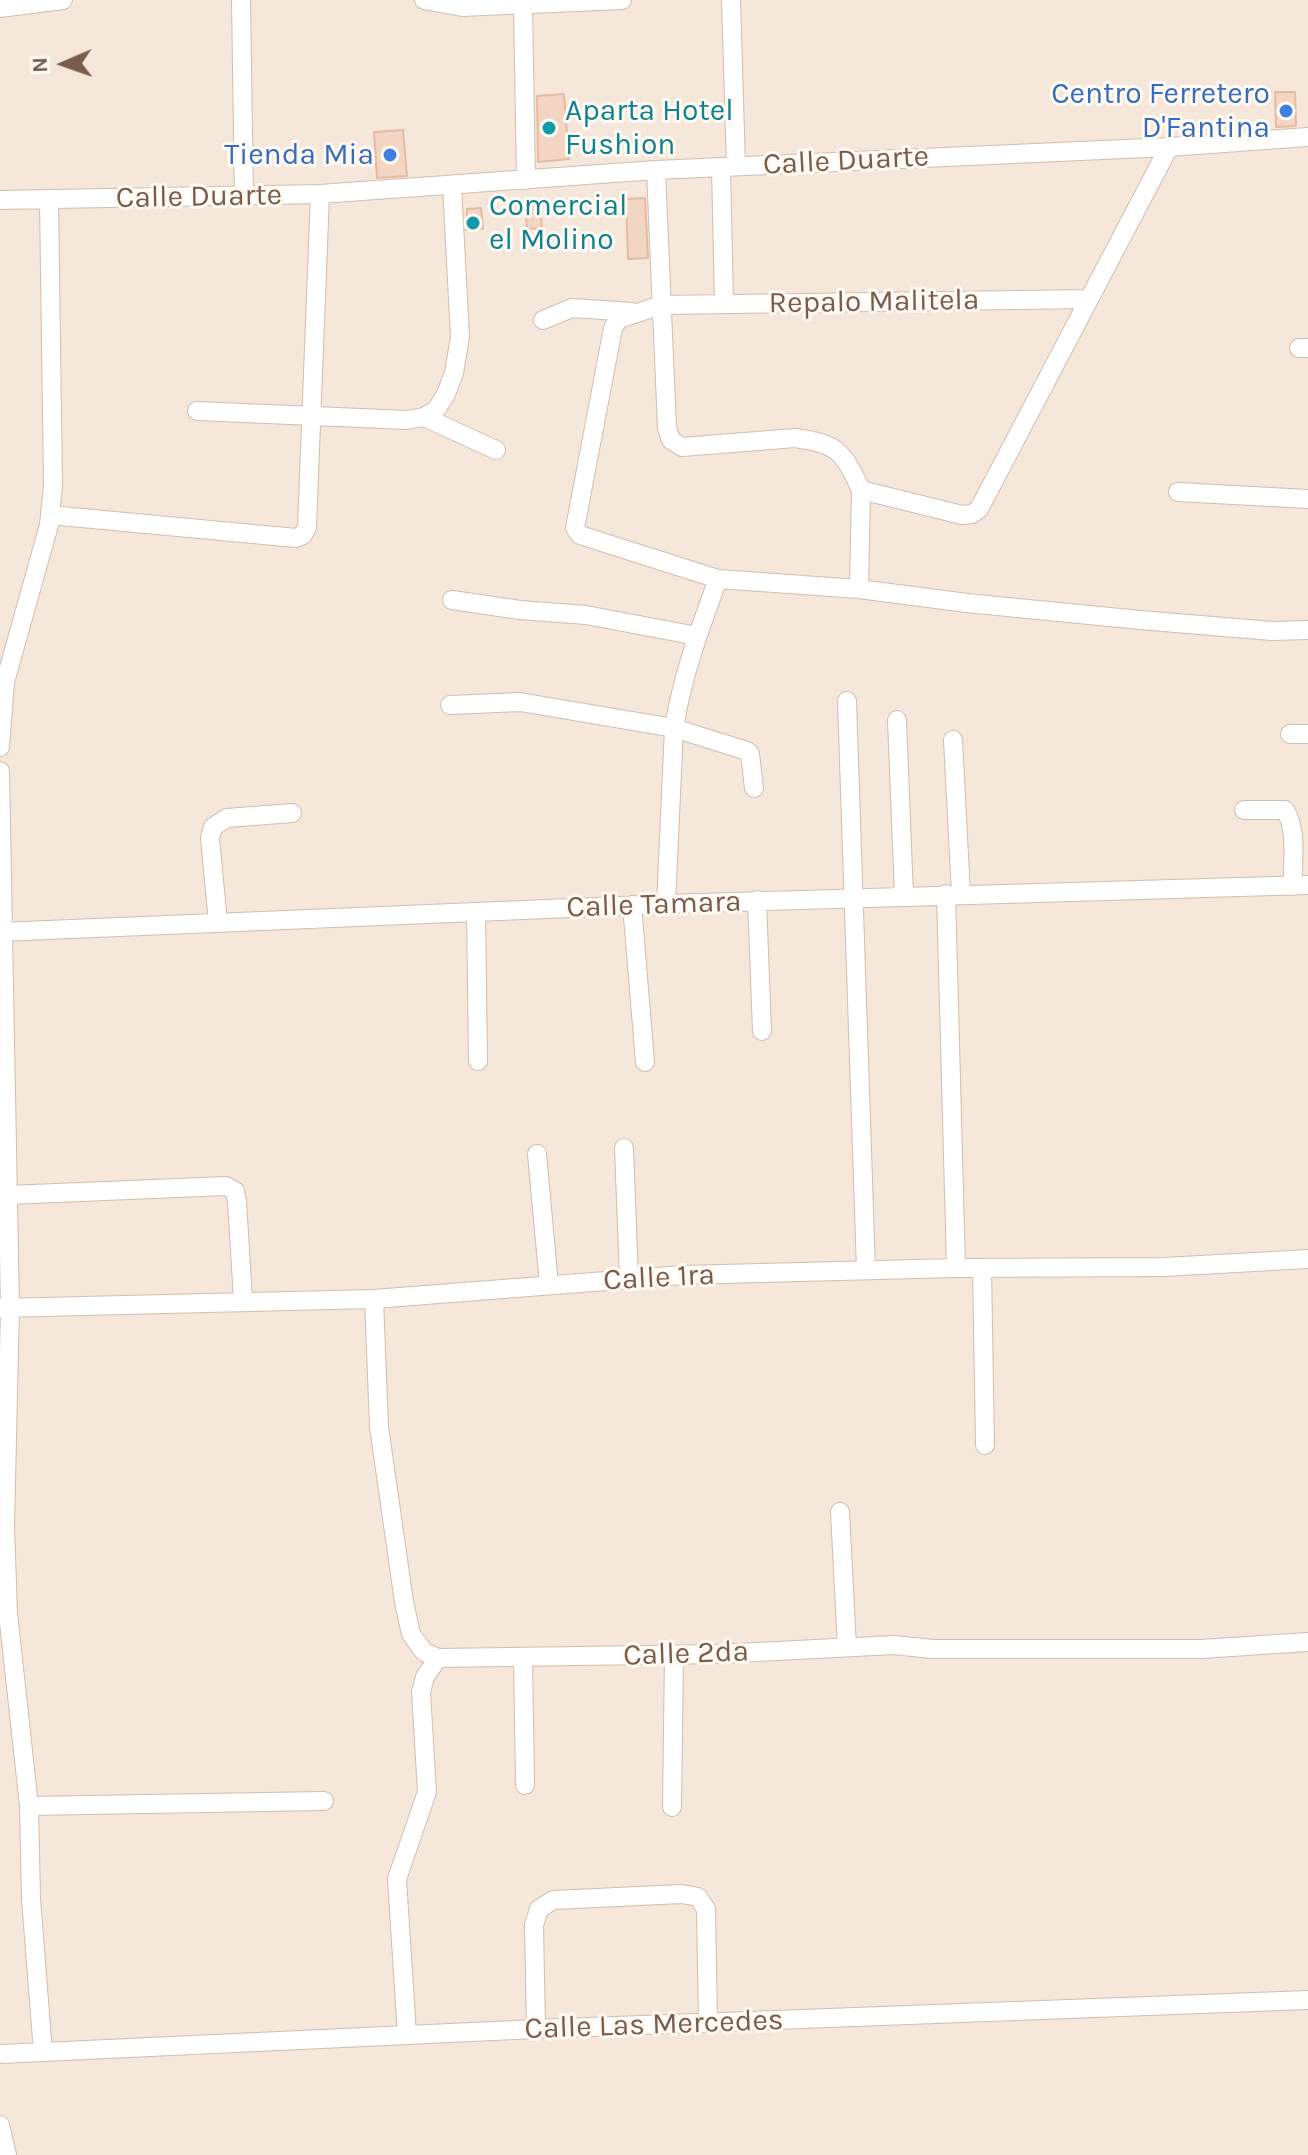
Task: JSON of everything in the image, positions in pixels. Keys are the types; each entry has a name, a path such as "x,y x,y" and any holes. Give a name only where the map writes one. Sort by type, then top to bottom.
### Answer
{"street":[{"path":"0,8 63,0"},
{"path":"241,0 244,197"},
{"path":"424,0 462,7 622,0"},
{"path":"724,304 731,0"},
{"path":"523,6 526,180"},
{"name":"Calle Duarte","path":"0,200 320,194 656,170 1169,147 1308,137"},
{"path":"861,490 962,515 979,509 1169,147"},
{"path":"656,170 667,428 671,440 682,447 795,438 828,445 843,455 861,490 859,589"},
{"path":"197,411 377,421 424,417 436,410 454,373 460,337 452,186"},
{"path":"50,515 296,538 303,535 307,527 320,194"},
{"path":"0,747 5,682 50,515 53,450 49,199"},
{"name":"Repalo Malitela","path":"639,312 661,305 1088,299"},
{"path":"543,320 572,308 639,312"},
{"path":"639,312 619,319 613,328 575,528 580,535 718,579 859,589 1155,621 1272,631 1308,630"},
{"path":"424,417 496,450"},
{"path":"1178,492 1308,499"},
{"path":"666,904 678,701 718,579"},
{"path":"452,600 586,615 697,636"},
{"path":"847,701 866,1270"},
{"path":"450,705 520,702 674,728 747,751 754,788"},
{"path":"897,720 904,896"},
{"path":"953,740 956,1268"},
{"path":"0,771 8,1195 4,1613 29,1806 31,1899 43,2052"},
{"path":"1244,810 1285,810 1292,829 1300,885"},
{"path":"218,923 210,838 213,827 227,818 292,813"},
{"name":"Calle Tamara","path":"2,932 757,900 1300,885"},
{"path":"757,900 762,1031"},
{"path":"632,905 645,1062"},
{"path":"476,912 478,1061"},
{"path":"624,1148 629,1279"},
{"path":"537,1154 549,1285"},
{"path":"8,1195 226,1186 235,1191 237,1201 243,1300"},
{"name":"Calle 1ra","path":"5,1308 374,1299 629,1279 866,1270 1164,1267 1308,1259"},
{"path":"982,1268 985,1445"},
{"path":"374,1299 379,1427 404,1602 411,1634 424,1652 438,1658 425,1677 421,1692 427,1792 397,1879 407,2035"},
{"path":"840,1512 847,1647"},
{"name":"Calle 2da","path":"438,1658 674,1654 894,1645 932,1649 1201,1649 1308,1642"},
{"path":"672,1807 674,1654"},
{"path":"523,1657 525,1785"},
{"path":"29,1806 324,1801"},
{"path":"536,2029 534,1925 539,1909 553,1900 682,1894 698,1897 706,1909 708,2023"},
{"name":"Calle Las Mercedes","path":"0,2054 536,2029 1308,2000"},
{"path":"0,2125 4,2150"}],"shaded area":[{"path":"0,0 1308,0 1308,2155 0,2155"}],"building":[{"name":"Centro Ferretero D'Fantina","path":"1275,92 1295,92 1296,126 1276,127"},
{"name":"Aparta Hotel Fushion","path":"564,94 569,159 538,162 537,96"},
{"name":"Tienda Mia","path":"403,130 407,176 377,178 374,132"},
{"path":"645,198 648,258 628,259 626,199"},
{"path":"540,202 542,228 527,229 525,204"},
{"name":"Comercial el Molino","path":"481,208 483,229 466,230 467,209"}],"place":[{"name":"Centro Ferretero D'Fantina","path":"1286,111"},
{"name":"Aparta Hotel Fushion","path":"549,128"},
{"name":"Tienda Mia","path":"390,155"},
{"name":"Comercial el Molino","path":"473,223"}]}
